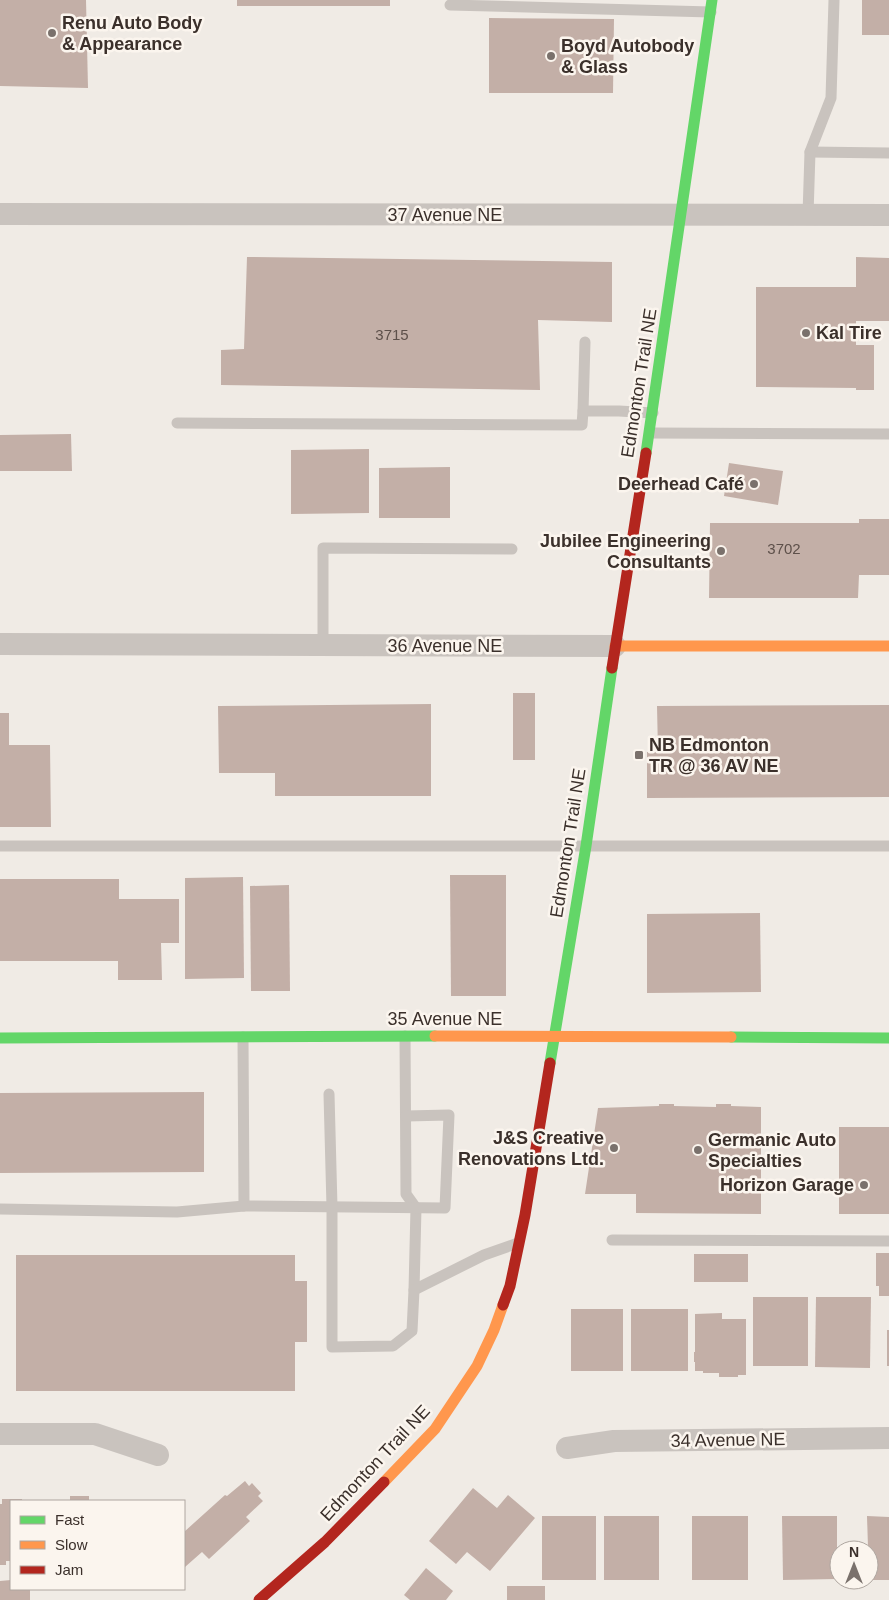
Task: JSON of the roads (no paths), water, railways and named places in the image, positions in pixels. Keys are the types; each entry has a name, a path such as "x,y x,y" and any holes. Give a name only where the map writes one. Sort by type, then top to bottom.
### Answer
{"main road":[{"name":"Edmonton Trail NE","path":"259,1600 325,1542 435,1429 477,1366 494,1330 510,1286 527,1206 586,846 615,646 653,413 711,6"},
{"name":"36 Avenue NE","path":"615,646 889,646"},
{"name":"35 Avenue NE","path":"0,1038 405,1036 889,1038"}],"street":[{"name":"37 Avenue NE","path":"0,214 889,216"},
{"name":"36 Avenue NE","path":"0,644 615,646"},
{"path":"0,1434 95,1434 158,1455"},
{"name":"34 Avenue NE","path":"567,1448 614,1441 889,1438"}],"lane":[{"path":"808,215 810,152 832,98 834,0"},
{"path":"450,5 711,6"},
{"path":"810,152 889,153"},
{"path":"177,423 582,425 585,342"},
{"path":"583,412 619,410 653,413"},
{"path":"650,433 889,434"},
{"path":"322,646 323,548 512,549"},
{"path":"0,846 889,846"},
{"path":"330,1094 332,1347 393,1346 412,1331 414,1290 416,1208 406,1194 405,1036"},
{"path":"243,1037 244,1206"},
{"path":"0,1209 177,1212 244,1206 445,1208 449,1115 406,1116"},
{"path":"612,1240 889,1241"},
{"path":"414,1290 484,1256 520,1242"}],"place":[{"name":"Renu Auto Body & Appearance","path":"52,33"},
{"name":"Boyd Autobody & Glass","path":"551,56"},
{"name":"Kal Tire","path":"806,333"},
{"name":"Deerhead Café","path":"754,484"},
{"name":"Jubilee Engineering Consultants","path":"721,551"},
{"name":"NB Edmonton TR @ 36 AV NE","path":"639,755"},
{"name":"J&S Creative Renovations Ltd.","path":"614,1148"},
{"name":"Germanic Auto Specialties","path":"698,1150"},
{"name":"Horizon Garage","path":"864,1185"}]}
